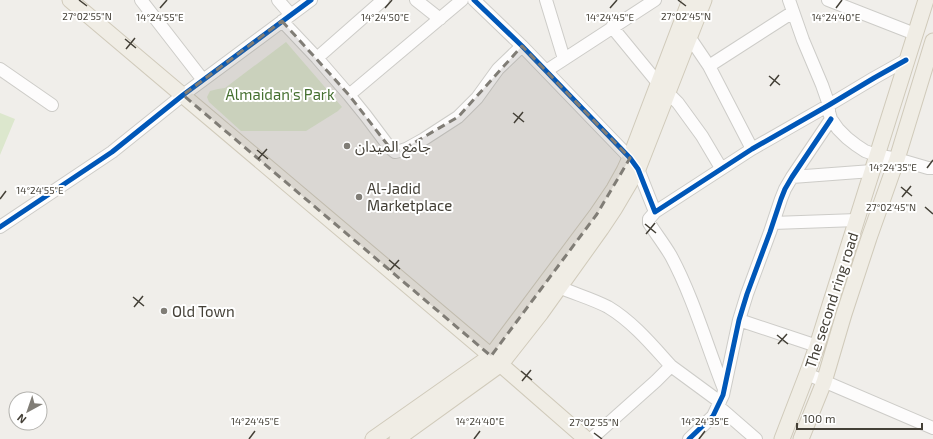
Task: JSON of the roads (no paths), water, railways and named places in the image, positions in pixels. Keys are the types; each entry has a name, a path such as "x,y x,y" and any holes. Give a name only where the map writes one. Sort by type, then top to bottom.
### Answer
{"main road":[{"path":"70,0 496,360 586,439"},
{"path":"396,439 496,360 541,313 615,208 663,88 690,0"},
{"path":"663,88 690,38 704,0"},
{"name":"The second ring road","path":"782,439 817,346 857,220 876,154 926,0"},
{"name":"The second ring road","path":"801,439 824,382 844,314 897,159 933,41"},
{"path":"373,439 496,360 614,189 624,171 634,163"}],"street":[{"path":"141,0 203,80"},
{"path":"278,0 286,18 317,58 370,121 390,148 395,152 412,146 424,139 463,112 477,98 498,69 522,46"},
{"path":"0,227 112,152 183,95 310,0"},
{"path":"317,58 383,0"},
{"path":"416,0 440,19"},
{"path":"349,95 462,0"},
{"path":"474,0 522,46 634,163 655,212"},
{"path":"546,0 564,59"},
{"path":"546,71 655,0"},
{"path":"789,0 803,40 822,85 829,105 831,119 838,129 847,138 865,150 928,168 933,168"},
{"path":"828,0 915,34"},
{"path":"709,66 793,12"},
{"path":"612,27 663,88 678,103 702,136 721,168"},
{"path":"690,38 709,66 752,149"},
{"path":"724,389 684,284 671,256 649,223 649,219 655,212 721,168 906,60"},
{"path":"0,69 52,105"},
{"path":"689,439 713,416 723,395 739,320 783,194 792,177 831,119"},
{"path":"792,177 872,171"},
{"path":"773,223 857,220"},
{"path":"559,287 607,307 625,318 671,366 719,404 756,439"},
{"path":"739,320 817,346"},
{"path":"591,439 671,366"},
{"path":"807,374 933,428"}],"place":[{"name":"جامع الميدان","path":"347,146"},
{"name":"Al-Jadid Marketplace","path":"359,197"},
{"name":"Old Town","path":"164,311"}],"park label":[{"name":"Almaidan's Park","path":"280,94"}]}
